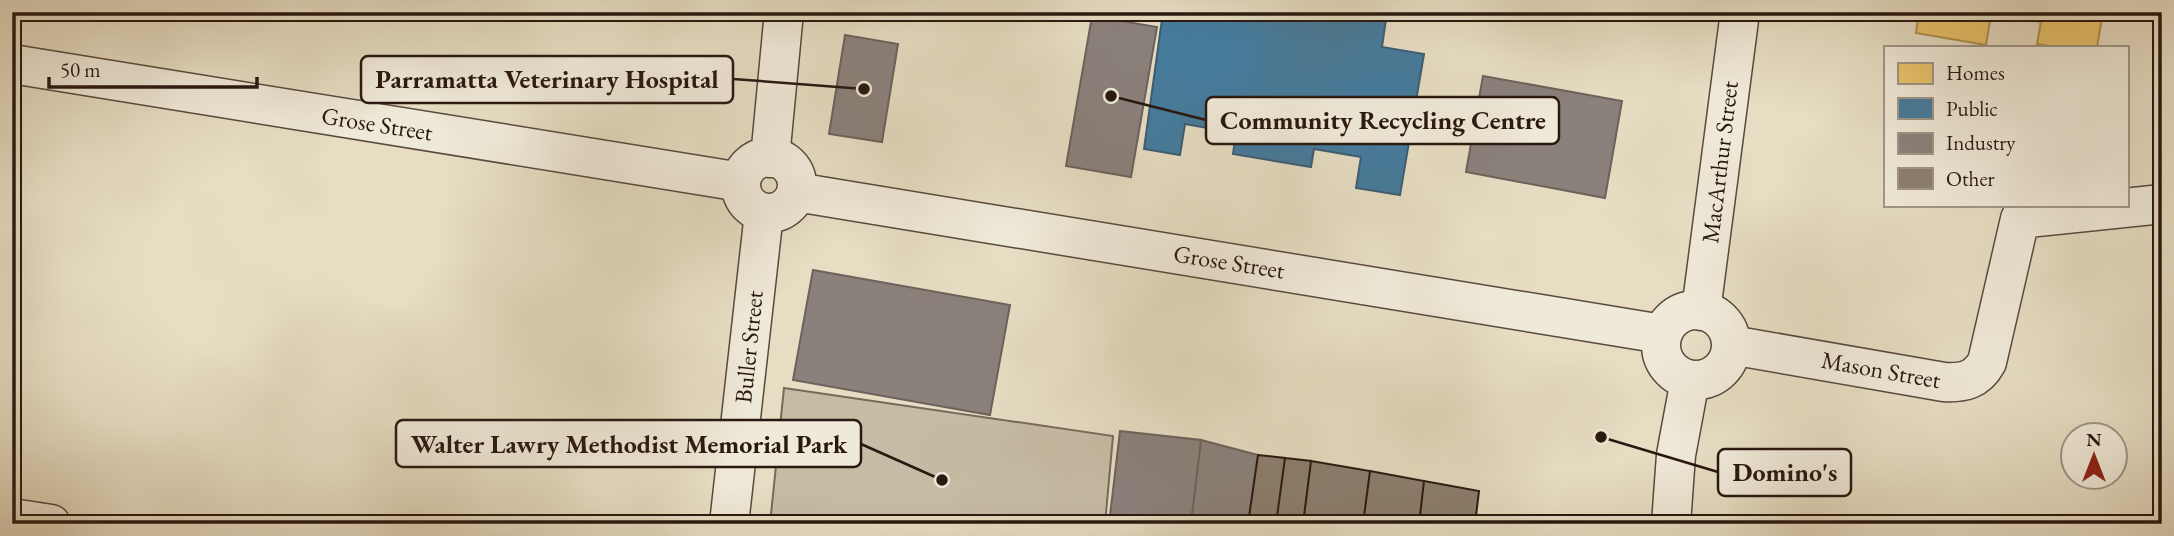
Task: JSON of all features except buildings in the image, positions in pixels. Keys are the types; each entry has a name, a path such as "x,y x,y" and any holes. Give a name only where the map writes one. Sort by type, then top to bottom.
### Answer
{"street":[{"path":"770,158 784,12"},
{"name":"MacArthur Street","path":"1701,311 1740,12"},
{"name":"Grose Street","path":"12,64 741,182"},
{"path":"770,158 785,163 791,169 797,184 788,206 781,211 764,213 756,211 744,199 741,182 748,167 754,162 770,158"},
{"name":"Grose Street","path":"796,191 1662,334"},
{"name":"Mason Street","path":"1731,345 1944,382 1963,382 1972,379 1987,362 2020,219 2162,204"},
{"name":"Buller Street","path":"729,524 764,213"},
{"path":"1689,311 1712,314 1722,322 1728,333 1731,345 1729,356 1714,376 1690,380 1669,369 1660,346 1662,334 1668,323 1677,315 1689,311"},
{"path":"1671,524 1676,456 1690,380"},
{"path":"12,518 51,524"}],"shaded area":[{"path":"784,388 1113,436 1105,524 770,524"}],"place":[{"name":"Parramatta Veterinary Hospital","path":"864,89"},
{"name":"Community Recycling Centre","path":"1111,96"},
{"name":"Domino's","path":"1601,437"},
{"name":"Walter Lawry Methodist Memorial Park","path":"942,480"}]}
